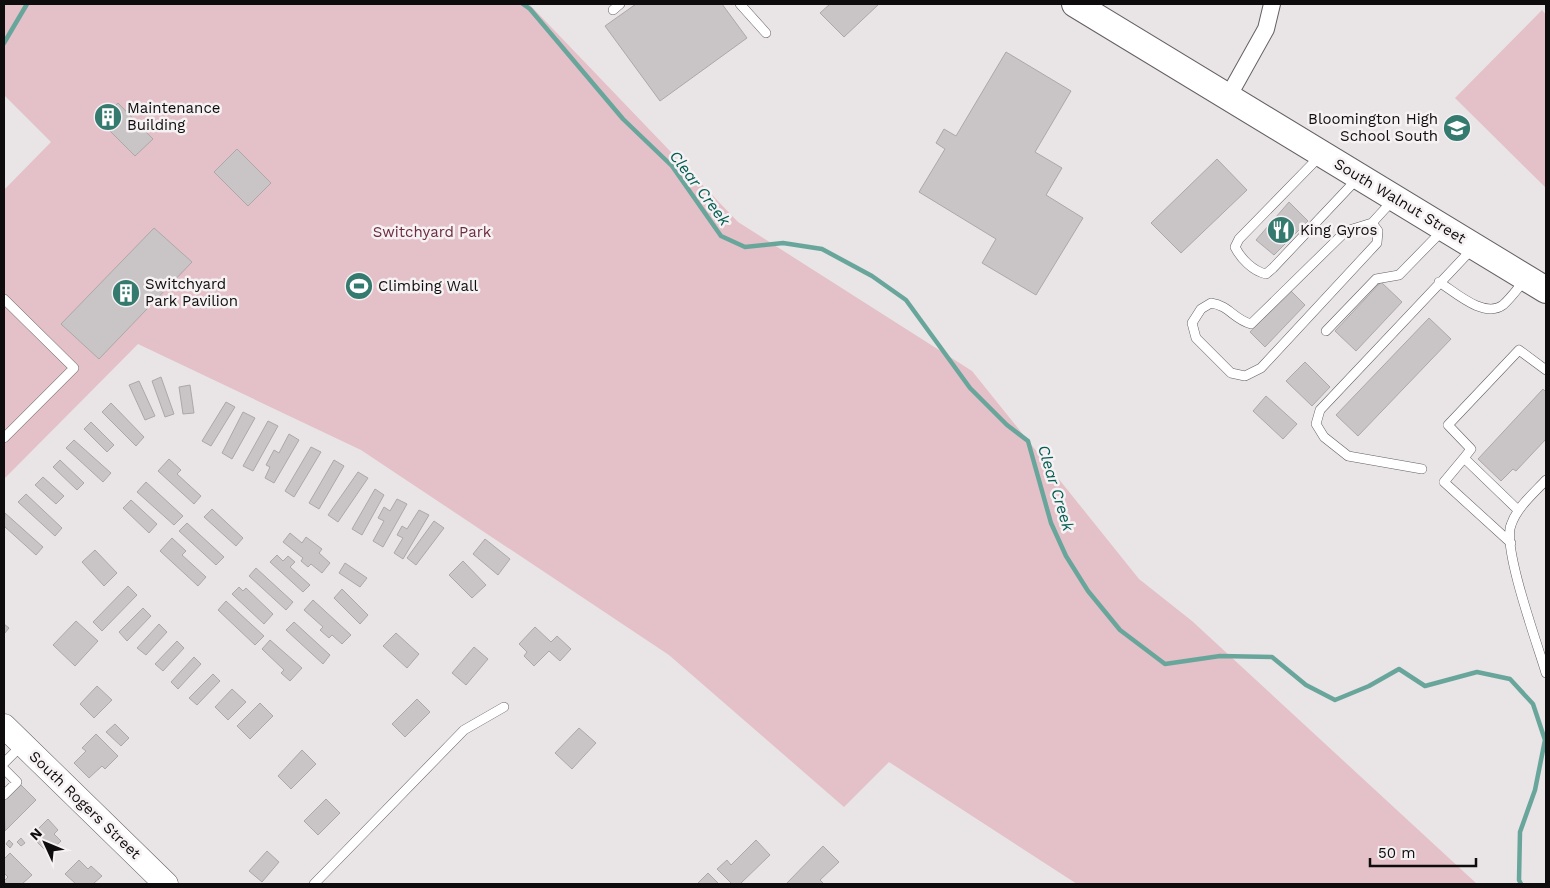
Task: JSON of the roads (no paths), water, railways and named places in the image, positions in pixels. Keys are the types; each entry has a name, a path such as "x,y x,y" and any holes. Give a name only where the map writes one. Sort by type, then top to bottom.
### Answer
{"main road":[{"name":"South Walnut Street","path":"1075,4 1536,284"}],"street":[{"path":"1228,97 1266,29 1272,4"},
{"name":"South Rogers Street","path":"4,726 166,884"}],"lane":[{"path":"740,4 766,33"},
{"path":"1322,154 1239,238 1235,247 1239,255 1257,272 1266,274 1274,268 1359,176"},
{"path":"1372,223 1378,231 1377,243 1261,368 1244,376 1231,373 1196,338 1192,323 1201,309 1211,303 1223,305 1241,321 1251,324 1346,231 1372,223 1395,198"},
{"path":"1326,331 1376,279 1399,275 1445,228"},
{"path":"1422,469 1348,456 1324,437 1316,424 1320,410 1475,246"},
{"path":"1439,282 1484,309 1494,310 1536,284"},
{"path":"4,299 74,368 4,438"},
{"path":"1511,543 1444,482 1471,449 1448,425 1519,350 1546,370"},
{"path":"1464,458 1518,510"},
{"path":"1546,480 1518,510 1510,526 1511,543 1521,594 1546,673"},
{"path":"314,884 464,730 504,707"},
{"path":"4,763 23,744"},
{"path":"4,769 17,782 4,795"}],"waterway":[{"path":"4,43 27,4"},
{"name":"Clear Creek","path":"523,4 530,9 623,119 672,166 721,236 745,247 783,243 822,249 872,276 906,300 970,388 1007,425 1028,441 1051,523 1066,556 1088,591 1120,630 1165,664 1220,656 1272,657 1306,685 1335,700 1369,686 1399,669 1425,686 1477,672 1510,679 1533,704 1545,740 1535,790 1520,832 1519,880 1521,884"}],"place":[{"name":"Maintenance Building","path":"108,117"},
{"name":"Bloomington High School South","path":"1457,128"},
{"name":"King Gyros","path":"1281,230"},
{"name":"Climbing Wall","path":"359,286"},
{"name":"Switchyard Park Pavilion","path":"126,293"}],"park label":[{"name":"Switchyard Park","path":"432,232"}]}
